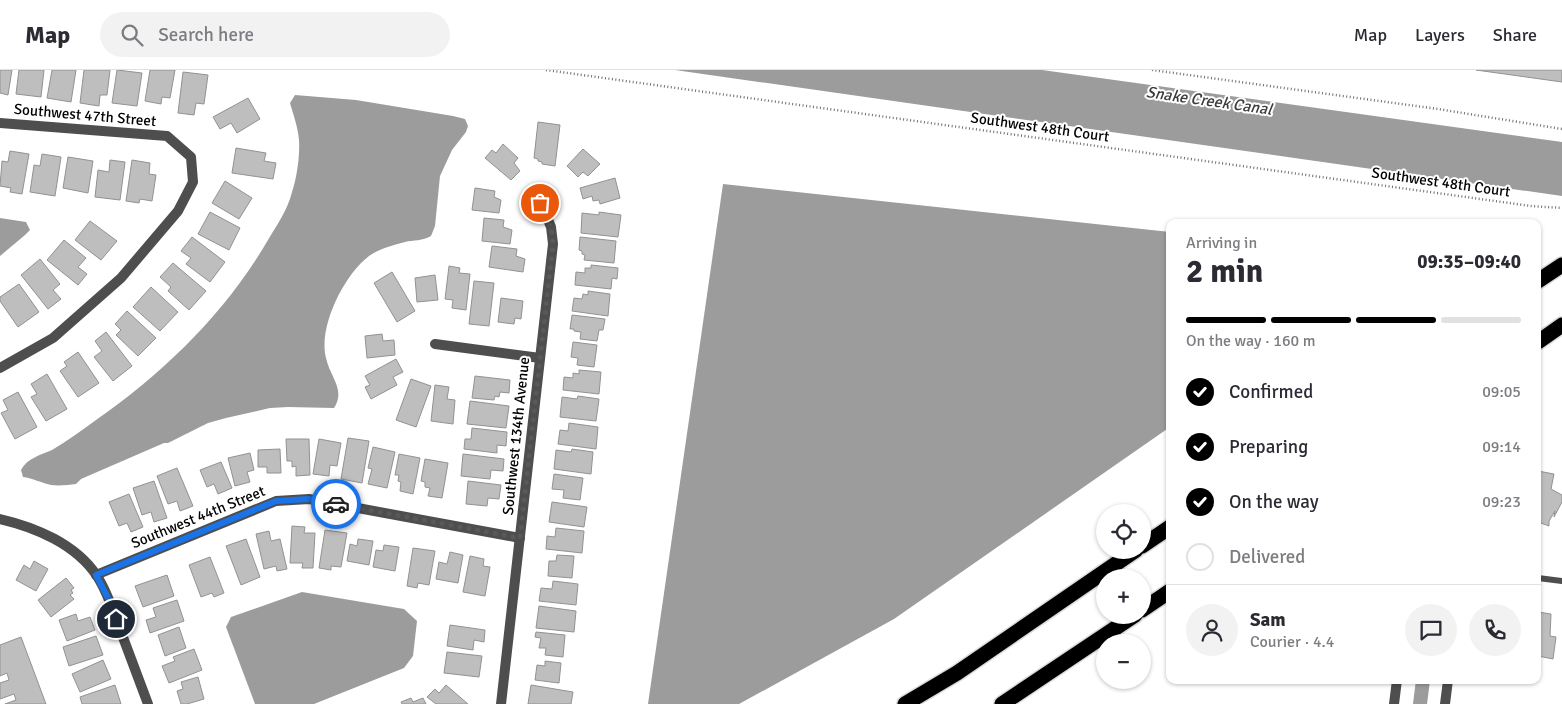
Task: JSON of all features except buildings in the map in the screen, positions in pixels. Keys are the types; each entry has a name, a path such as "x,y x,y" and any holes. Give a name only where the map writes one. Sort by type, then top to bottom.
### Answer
{"highway":[{"path":"1541,279 1562,265"},
{"path":"1541,340 1562,325"},
{"path":"1151,540 1166,530"},
{"path":"905,704 957,673 1123,559"},
{"path":"1151,604 1166,594"},
{"path":"1002,704 1122,624"}],"street":[{"name":"Southwest 47th Street","path":"0,123 167,136 191,157 192,182 178,211 121,278 53,338 0,368"},
{"name":"Southwest 134th Avenue","path":"501,704 553,244 551,227 540,203"},
{"path":"434,344 540,358"},
{"name":"Southwest 44th Street","path":"96,575 276,501 309,499 520,538"},
{"path":"0,519 30,527 60,541 82,559 96,575 110,602 148,704"},
{"path":"1394,704 1396,684"},
{"path":"1445,704 1448,684"}],"lane":[{"path":"1541,578 1562,581"}],"path":[{"name":"Southwest 48th Court","path":"546,70 1531,206 1562,208"},
{"path":"1152,70 1438,109 1562,129"}],"water":[{"name":"Snake Creek Canal","path":"675,70 1042,70 1562,142 1562,196"},
{"path":"295,95 356,100 453,116 465,119 468,126 466,132 452,150 440,176 435,226 431,236 391,246 369,256 342,288 335,302 329,317 325,345 328,365 338,389 334,408 270,408 208,423 168,443 164,443 81,479 76,484 51,485 23,477 21,470 27,463 35,457 52,450 85,428 146,382 170,361 233,292 282,217 294,186 299,159 299,140 297,125 290,103"},
{"path":"723,184 1166,232 1166,430 894,619 739,704 648,704"},
{"path":"0,218 26,222 30,230 0,256"},
{"path":"302,592 404,609 417,621 413,656 404,668 314,704 255,704 226,627 231,617"}],"waterway":[{"path":"1420,704 1422,684"}],"way so far":[{"path":"336,504 520,538 553,244 551,227 540,203"}],"route":[{"path":"116,619 110,602 96,575 276,501 309,499 336,504"}]}
